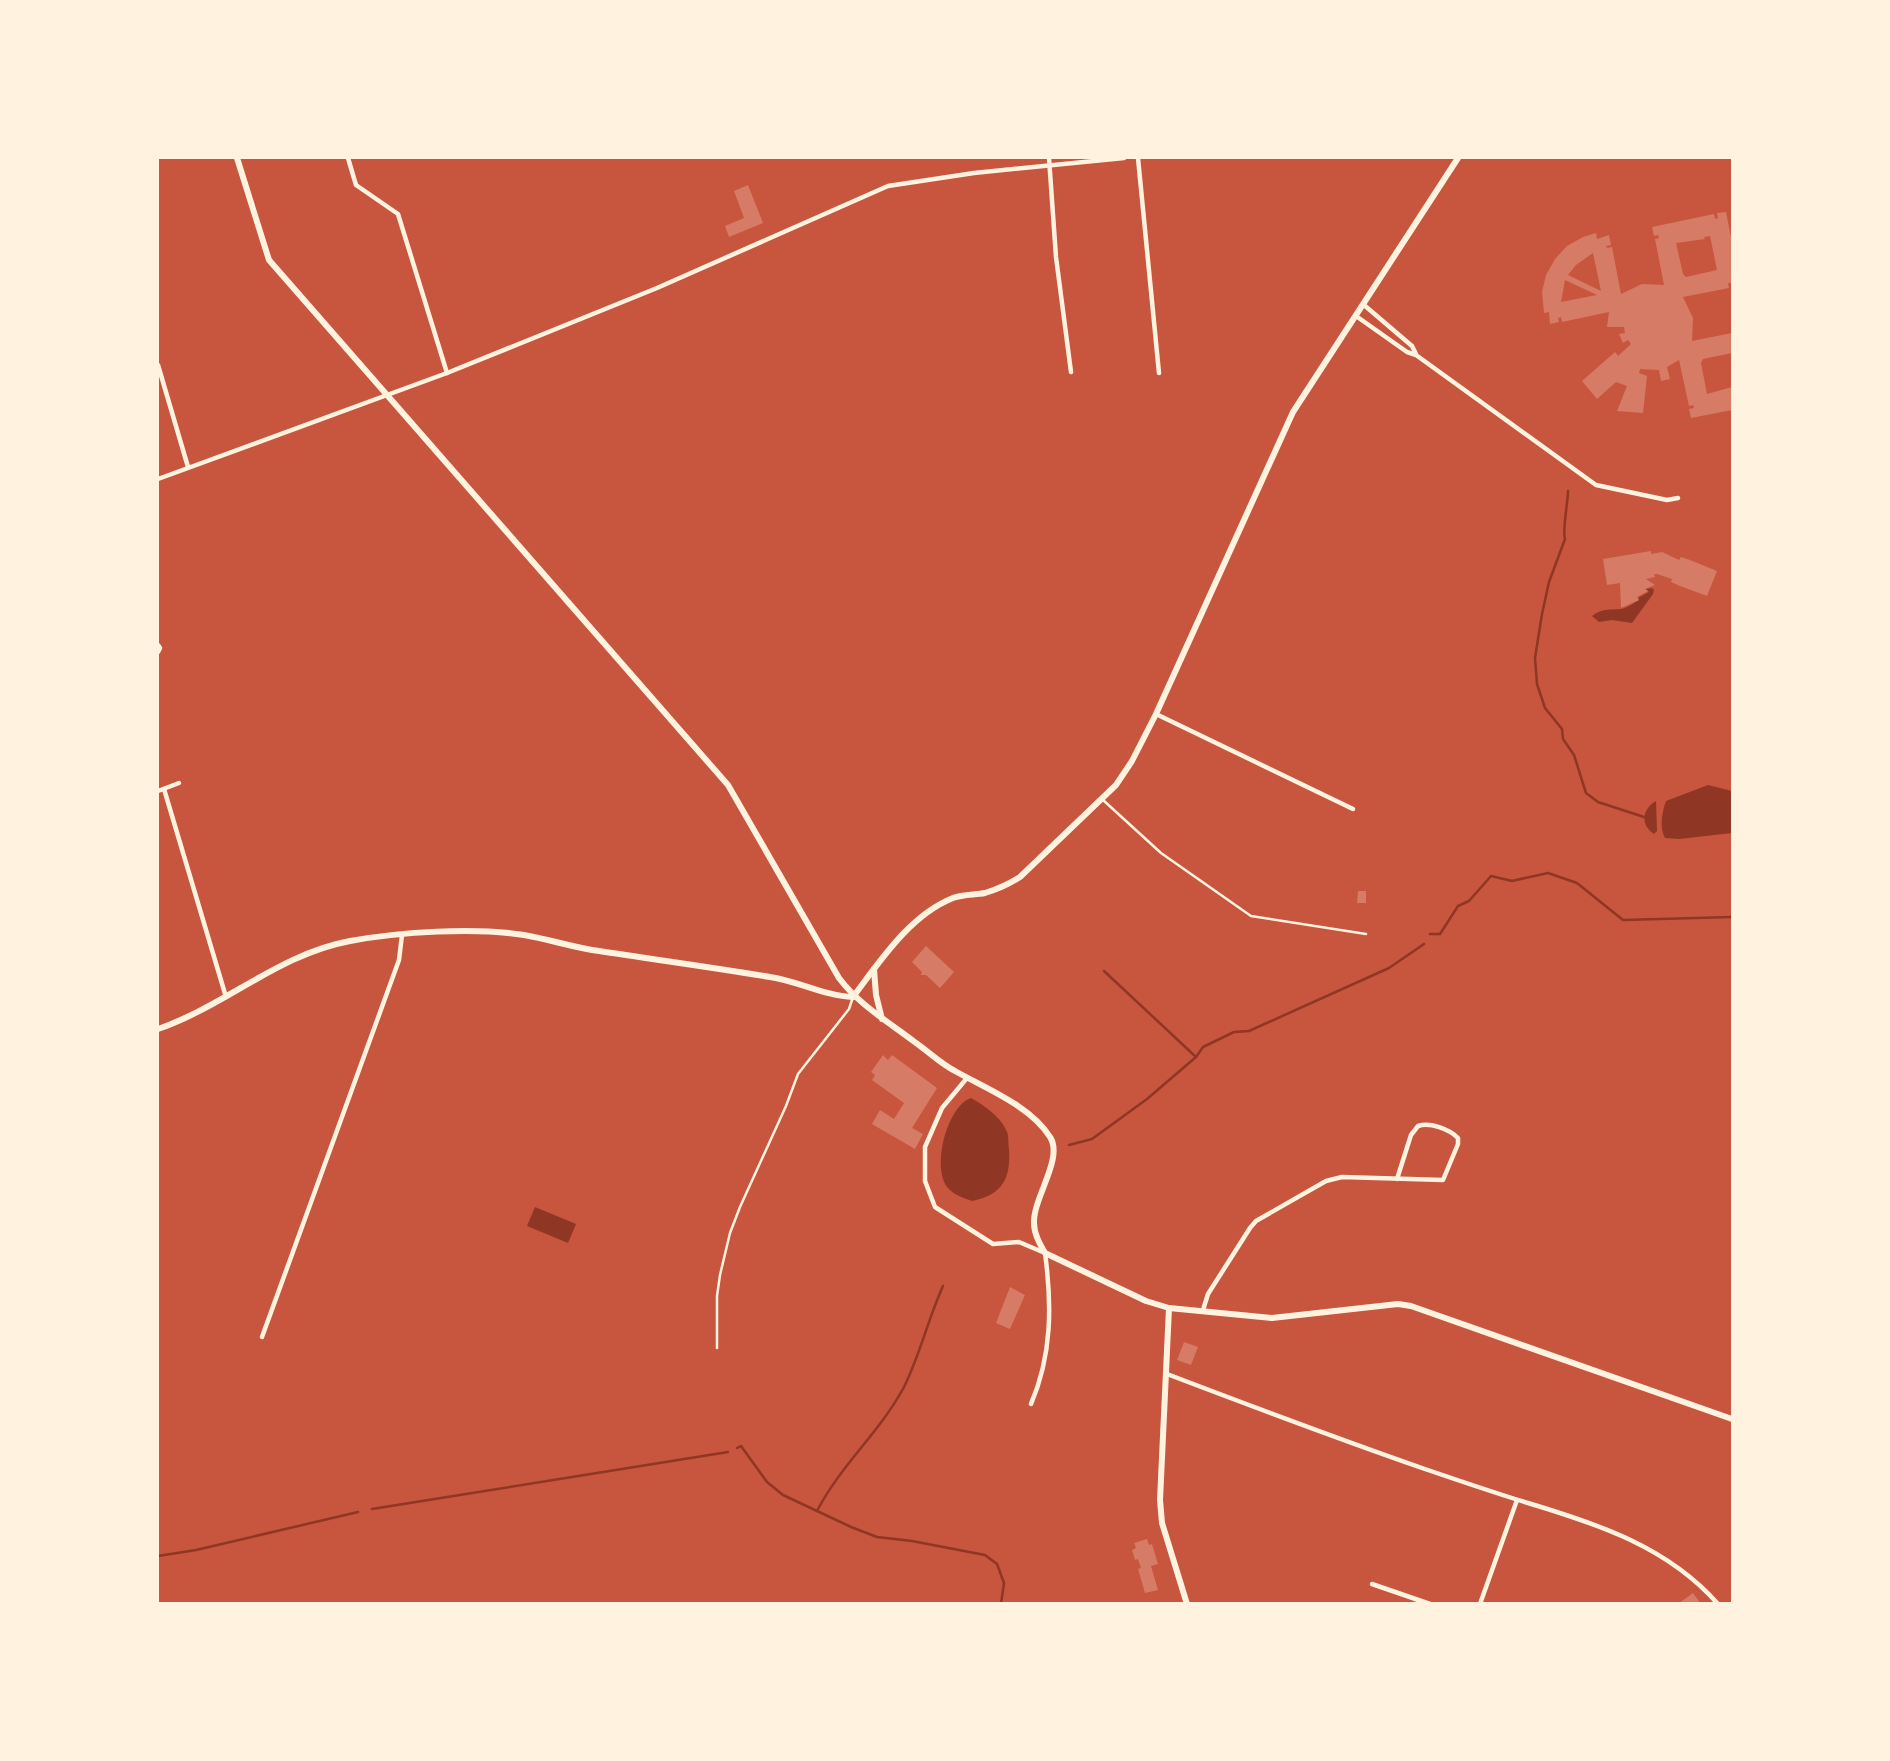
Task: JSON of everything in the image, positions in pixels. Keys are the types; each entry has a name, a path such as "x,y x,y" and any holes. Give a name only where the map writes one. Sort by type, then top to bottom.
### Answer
{"street":[{"path":"237,158 269,260 728,785 839,978 853,997 952,1070 996,1092 1019,1108 1038,1123 1054,1144 1054,1154 1034,1221 1037,1237 1045,1253 1051,1309 1044,1364 1031,1404"},
{"path":"348,158 356,186 397,214 447,373"},
{"path":"1049,158 1056,257 1071,372"},
{"path":"158,480 447,373 657,288 888,186 974,173 1124,158"},
{"path":"1138,158 1160,373"},
{"path":"853,997 874,969 927,911 955,897 985,892 1007,885 1020,877 1116,785 1132,761 1156,713 1293,412 1458,158"},
{"path":"1364,305 1412,346 1416,355"},
{"path":"1356,316 1407,352 1416,355 1596,485 1667,500 1678,498"},
{"path":"158,365 188,467"},
{"path":"1156,713 1353,809"},
{"path":"179,783 161,790 226,998"},
{"path":"158,1029 226,998 284,964 317,949 350,941 402,935 475,931 526,935 587,949 785,979 853,997"},
{"path":"262,1337 399,960 402,935"},
{"path":"874,969 877,998 883,1019"},
{"path":"967,1077 943,1105 934,1123 924,1154 925,1181 935,1207 993,1244 1019,1242 1146,1301 1169,1308 1272,1318 1398,1304 1411,1306 1732,1419"},
{"path":"1203,1310 1208,1294 1256,1222 1334,1177 1397,1179 1443,1180 1458,1138 1430,1125 1418,1126 1411,1135 1397,1179"},
{"path":"1169,1308 1160,1500 1162,1523 1188,1604"},
{"path":"1167,1374 1420,1467 1582,1519 1656,1552 1704,1588 1718,1604"},
{"path":"1480,1604 1517,1500"},
{"path":"1373,1584 1430,1604"}],"lane":[{"path":"1101,798 1161,853 1251,916 1366,934"},
{"path":"717,1348 717,1296 720,1275 730,1233 740,1207 798,1074 849,1009 853,997"}],"shaded area":[{"path":"1652,588 1653,594 1632,623 1612,620 1599,622 1592,616 1603,611 1628,607 1649,592 1646,589"},
{"path":"1708,785 1732,791 1732,833 1665,838 1662,820 1666,801"},
{"path":"1656,801 1657,831 1654,834 1646,826 1644,817 1651,804"},
{"path":"971,1098 992,1112 1005,1127 1009,1160 1006,1177 997,1190 991,1195 972,1201 948,1188 941,1167 941,1153 949,1125 962,1103"},
{"path":"535,1207 576,1224 568,1243 527,1226"}],"building":[{"path":"748,185 763,223 729,237 725,226 744,218 734,191"},
{"path":"1726,212 1732,242 1732,283 1728,283 1729,288 1683,297 1693,318 1692,341 1732,333 1732,353 1703,359 1701,363 1707,394 1732,387 1732,410 1691,418 1689,409 1694,408 1693,405 1689,406 1679,360 1667,367 1670,379 1661,381 1659,370 1640,369 1639,373 1647,376 1643,413 1617,411 1627,386 1616,382 1597,399 1582,381 1615,352 1618,356 1631,344 1628,340 1623,343 1619,334 1625,333 1624,327 1607,327 1609,312 1562,322 1561,317 1558,318 1559,322 1550,324 1549,312 1544,313 1542,292 1546,275 1567,246 1596,233 1597,239 1609,235 1611,245 1606,246 1612,247 1621,294 1642,284 1664,285 1655,239 1659,238 1658,235 1654,236 1652,227 1714,214 1715,219 1718,218 1717,213","holes":["1710,236 1717,270 1686,277 1676,243","1593,253 1601,291 1568,275 1576,265","1565,280 1597,295 1561,302"]},
{"path":"1651,551 1651,554 1662,552 1679,560 1681,557 1717,571 1707,596 1671,582 1672,579 1654,574 1655,577 1646,579 1655,585 1645,589 1648,591 1637,597 1639,600 1621,608 1620,583 1607,585 1603,559"},
{"path":"1358,891 1366,891 1366,903 1357,903"},
{"path":"926,946 954,972 940,988 926,975 921,975 922,972 912,962"},
{"path":"883,1055 888,1060 892,1055 937,1088 912,1128 923,1134 915,1149 872,1124 880,1110 894,1119 904,1103 872,1080 875,1075 871,1072"},
{"path":"1010,1287 1025,1295 1010,1329 996,1323"},
{"path":"1184,1342 1198,1347 1191,1365 1177,1360"},
{"path":"1147,1539 1149,1545 1152,1544 1158,1564 1151,1566 1158,1590 1145,1593 1138,1569 1141,1568 1132,1550 1136,1548 1134,1543"},
{"path":"1693,1593 1701,1604 1678,1604"}],"waterway":[{"path":"1568,491 1565,539 1549,582 1542,614 1535,658 1537,684 1545,708 1562,729 1563,739 1574,755 1586,793 1598,802 1644,817"},
{"path":"1430,934 1440,934 1458,906 1469,901 1491,876 1512,881 1548,873 1577,883 1623,920 1732,917"},
{"path":"1069,1145 1092,1139 1147,1099 1196,1057 1203,1047 1234,1032 1249,1031 1389,968 1424,944"},
{"path":"1104,971 1196,1057"},
{"path":"817,1511 904,1387 943,1286"},
{"path":"737,1448 741,1446 767,1482 783,1495 851,1527 877,1537 985,1555 997,1564 1004,1583 1001,1604"},
{"path":"372,1509 728,1452"},
{"path":"158,1556 196,1550 358,1512"}]}
